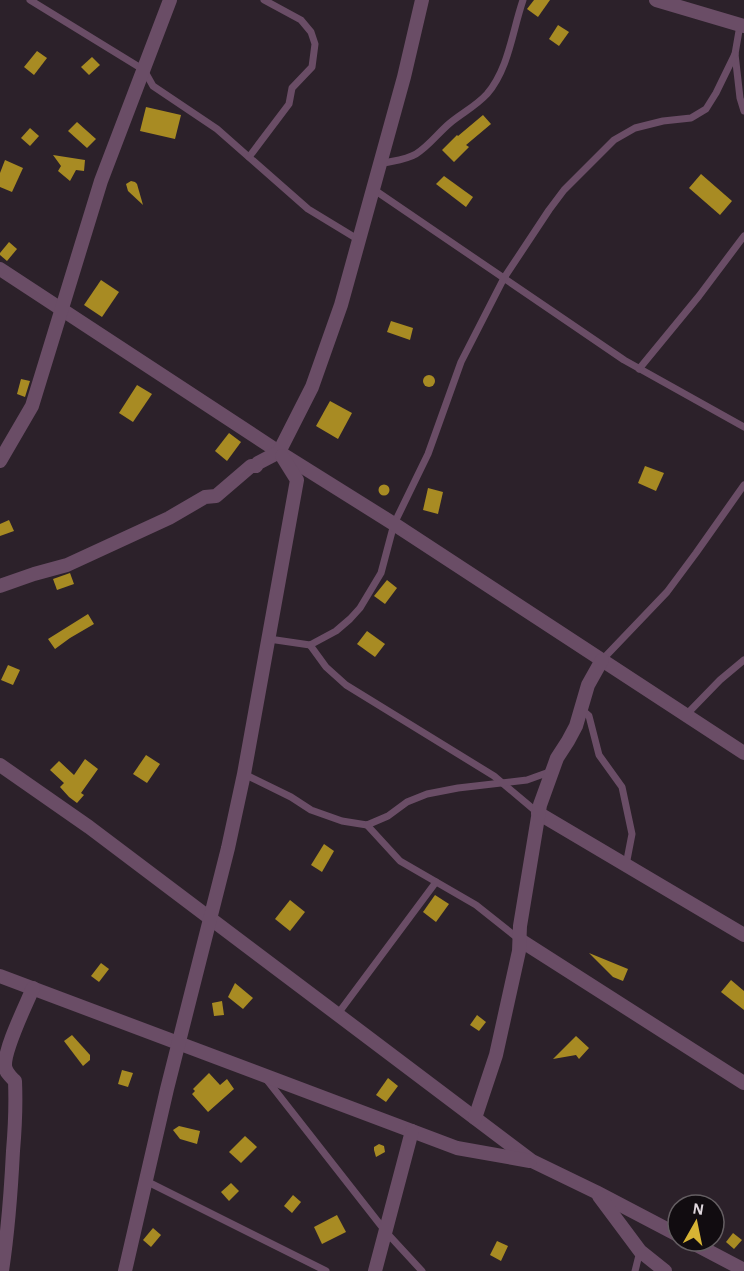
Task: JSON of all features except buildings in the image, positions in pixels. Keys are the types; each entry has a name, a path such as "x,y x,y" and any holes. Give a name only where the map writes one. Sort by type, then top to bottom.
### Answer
{"street":[{"path":"0,461 32,406 101,181 170,0"},
{"path":"0,585 67,565 169,518 205,497 216,496 251,466 256,466 279,452 312,387 341,305 404,77 422,0"},
{"path":"656,0 742,26"},
{"path":"0,268 744,753"},
{"path":"125,1271 244,774 297,480 279,452"},
{"path":"475,1118 501,1036 519,951 520,926 540,805 557,758 576,726 588,685 602,660"},
{"path":"0,765 89,827 532,1161 666,1229"},
{"path":"538,813 744,935"},
{"path":"520,940 744,1083"},
{"path":"0,976 457,1148 532,1161"},
{"path":"2,1271 2,1254 12,1179 16,1100 15,1081 7,1073 5,1064 7,1051 33,988"},
{"path":"375,1271 411,1131"},
{"path":"596,1192 640,1251 665,1271"},
{"path":"712,1253 744,1270"}],"lane":[{"path":"30,0 144,70 153,86 217,129 308,209 359,240"},
{"path":"249,157 289,104 292,88 312,67 315,44 311,32 301,20 264,0"},
{"path":"380,164 414,155 450,123 486,96 497,81 504,65 523,0"},
{"path":"269,639 310,645 336,631 360,608 381,573 394,524 428,454 461,362 504,278 564,190 614,141 635,128 663,121 691,118 706,109 735,54 742,26"},
{"path":"735,54 740,98 744,111"},
{"path":"373,189 624,360 744,427"},
{"path":"639,369 699,296 744,236"},
{"path":"602,660 667,592 744,485"},
{"path":"310,645 326,667 346,685 478,765 538,813"},
{"path":"686,715 720,680 744,660"},
{"path":"581,709 589,716 599,755 622,787 632,834 626,865"},
{"path":"244,774 291,797 311,810 342,821 367,825 427,794 527,780 552,771"},
{"path":"367,825 400,861 476,905 520,940"},
{"path":"337,1015 435,882"},
{"path":"264,1075 386,1232 422,1271"},
{"path":"146,1181 326,1271"},
{"path":"635,1271 640,1251"}]}
